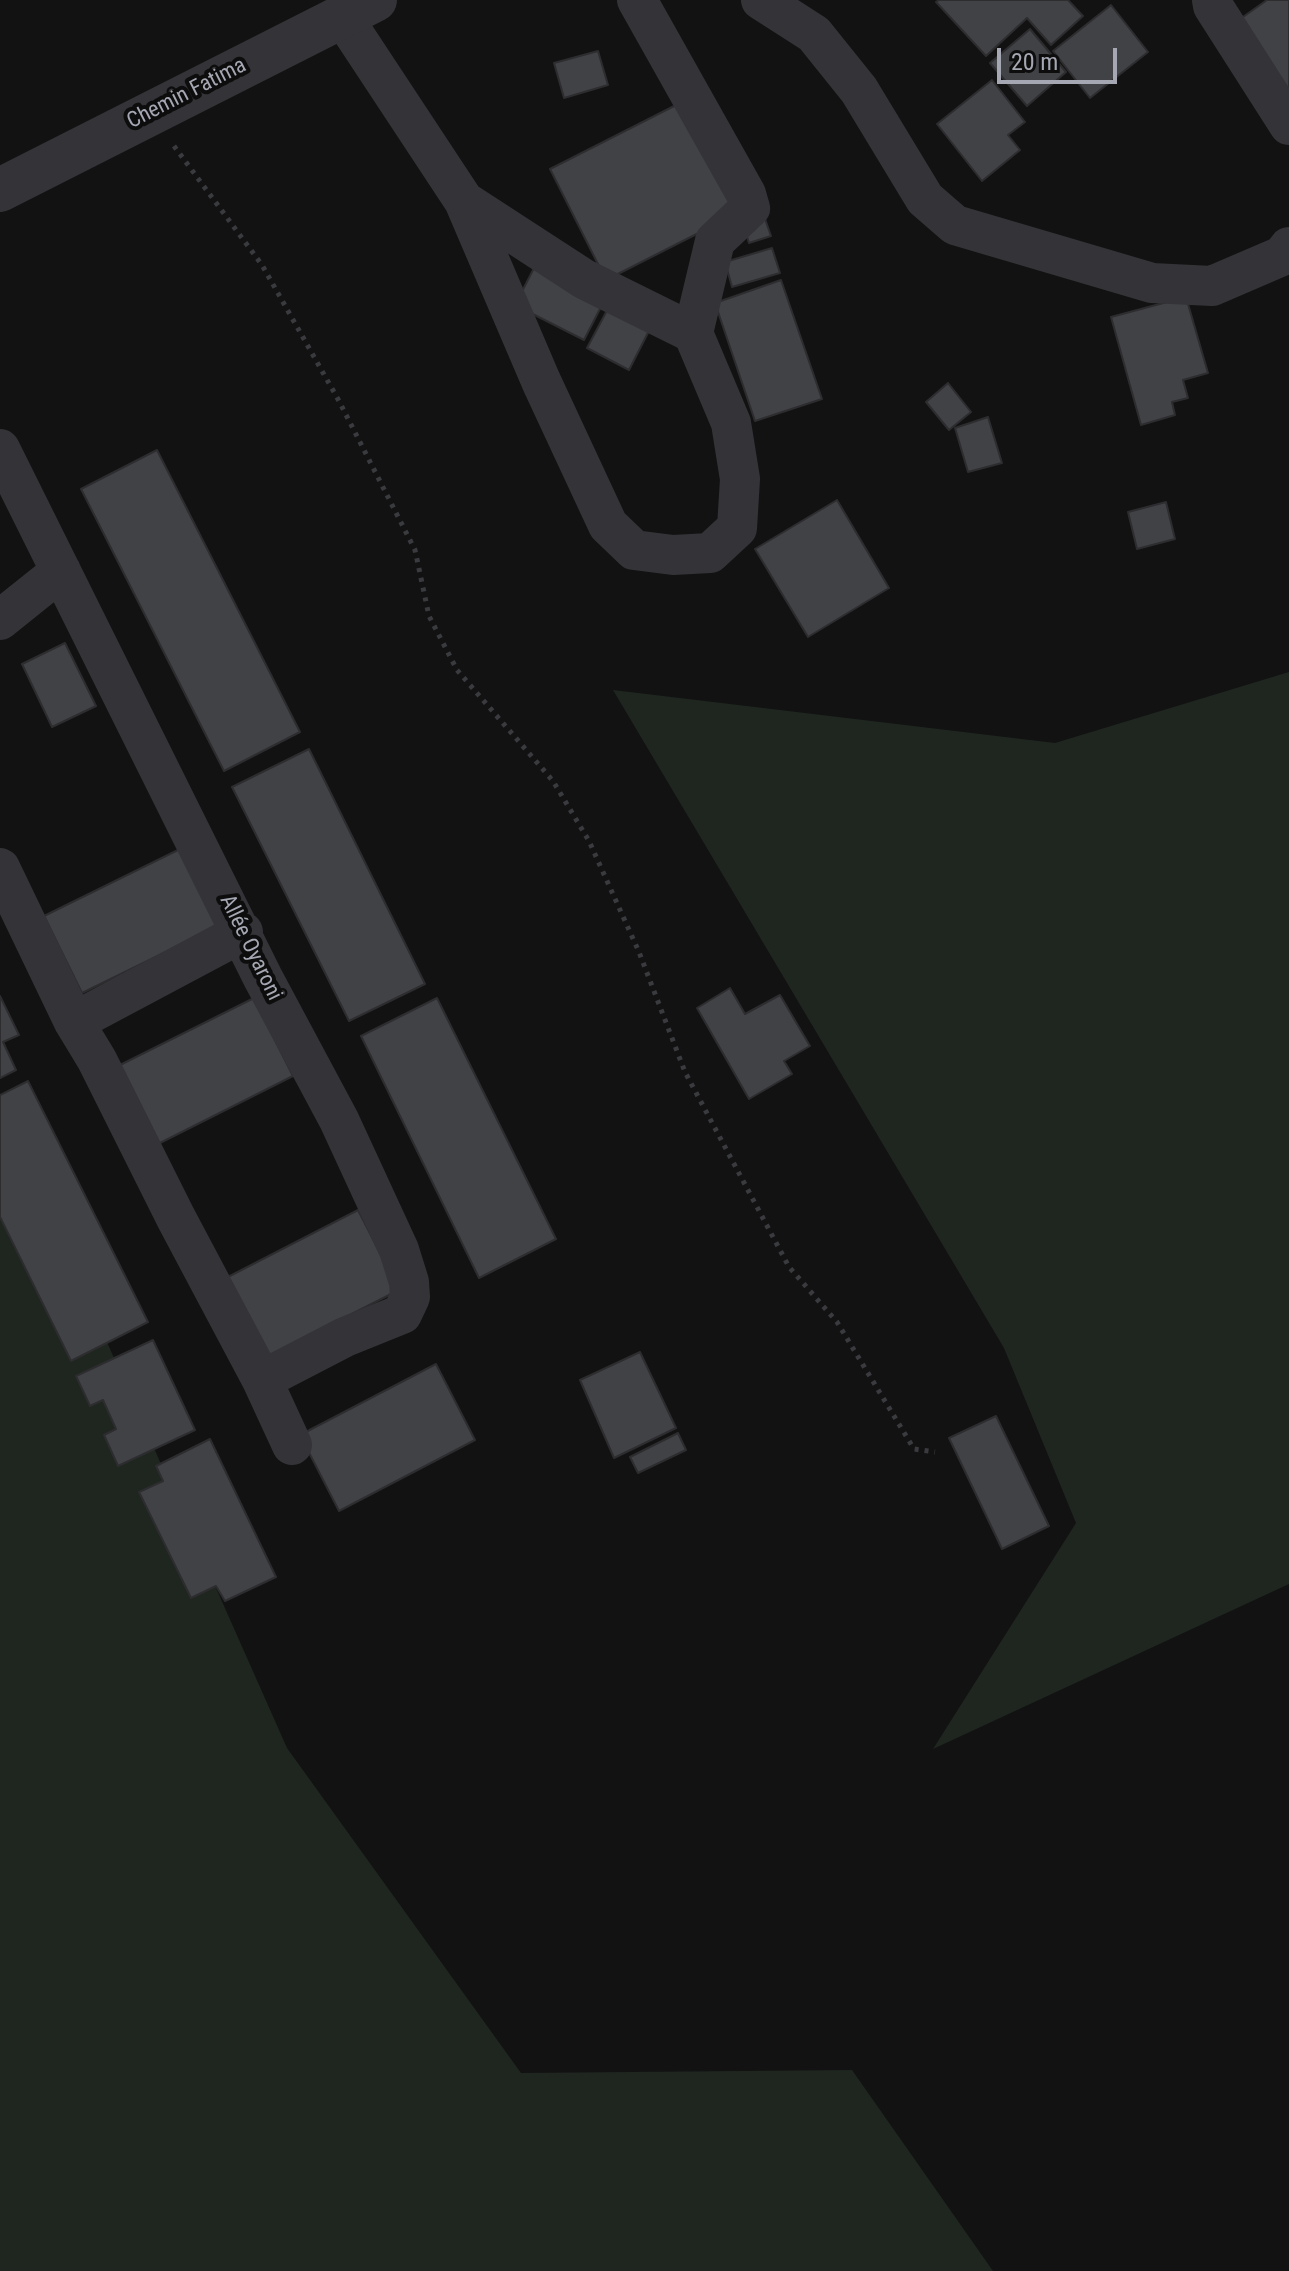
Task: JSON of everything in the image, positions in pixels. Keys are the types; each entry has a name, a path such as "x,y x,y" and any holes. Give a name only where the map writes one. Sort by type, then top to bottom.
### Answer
{"street":[{"path":"358,8 464,201 541,381 608,525 634,550 673,555 710,553 737,528 740,479 731,423 693,333 715,241 750,208 746,194 637,0"},
{"path":"761,0 814,34 859,90 925,199 955,225 1152,283 1212,286 1282,256 1289,247"},
{"path":"1212,0 1289,125"},
{"name":"Chemin Fatima","path":"0,190 358,8"},
{"path":"464,201 584,279 693,333"},
{"name":"Allée Oyaroni","path":"0,449 243,932 263,978 339,1120 399,1250 409,1282 410,1297 402,1314 345,1337 262,1380"},
{"path":"0,620 61,571"},
{"path":"0,868 74,1022 97,1060 262,1380 292,1445"},
{"path":"74,1022 243,932"}],"path":[{"path":"150,113 262,265 339,401 415,550 429,616 457,670 553,781 589,841 639,952 685,1072 789,1267 837,1322 914,1449 935,1452"}],"shaded area":[{"path":"1289,672 1289,1584 933,1749 1076,1523 1004,1348 613,690 1055,743"},
{"path":"0,1175 67,1252 287,1748 521,2073 852,2070 993,2271 0,2271"}],"building":[{"path":"1068,0 1083,16 1051,45 1027,18 986,56 936,2"},
{"path":"1267,0 1289,0 1289,117 1226,29"},
{"path":"1111,5 1148,52 1090,98 1053,51"},
{"path":"1030,29 1066,72 1027,106 990,63"},
{"path":"598,51 608,85 564,98 554,63"},
{"path":"992,80 1025,122 1008,135 1020,150 982,181 937,124"},
{"path":"684,101 740,212 606,280 550,169"},
{"path":"763,213 771,236 749,243 742,221"},
{"path":"772,248 780,273 732,287 725,262"},
{"path":"534,268 603,303 584,340 515,305"},
{"path":"781,280 822,399 755,421 715,303"},
{"path":"1186,297 1208,373 1183,380 1188,398 1172,402 1175,415 1141,425 1111,317"},
{"path":"612,301 653,323 629,370 587,348"},
{"path":"948,383 971,412 949,430 926,402"},
{"path":"988,417 1002,463 968,472 955,428"},
{"path":"157,450 300,732 224,771 81,489"},
{"path":"837,500 889,588 808,637 755,549"},
{"path":"1166,502 1175,539 1137,549 1128,512"},
{"path":"65,643 96,706 52,727 22,664"},
{"path":"309,749 425,984 349,1021 232,787"},
{"path":"180,849 217,927 82,993 44,916"},
{"path":"730,988 745,1014 780,995 810,1046 784,1061 792,1074 749,1099 697,1008"},
{"path":"0,996 19,1035 3,1042 16,1070 0,1078"},
{"path":"254,998 293,1076 158,1144 118,1066"},
{"path":"437,998 556,1239 479,1278 361,1036"},
{"path":"28,1081 148,1322 71,1361 0,1217 0,1095"},
{"path":"358,1210 399,1290 265,1358 224,1279"},
{"path":"153,1340 195,1430 118,1466 104,1435 116,1429 103,1400 90,1406 76,1376"},
{"path":"640,1352 676,1428 614,1458 580,1380"},
{"path":"436,1364 475,1440 339,1511 300,1435"},
{"path":"996,1416 1049,1526 1002,1549 949,1438"},
{"path":"678,1433 686,1450 638,1473 630,1457"},
{"path":"210,1439 276,1577 225,1601 216,1586 191,1598 139,1492 163,1481 156,1466"}]}
